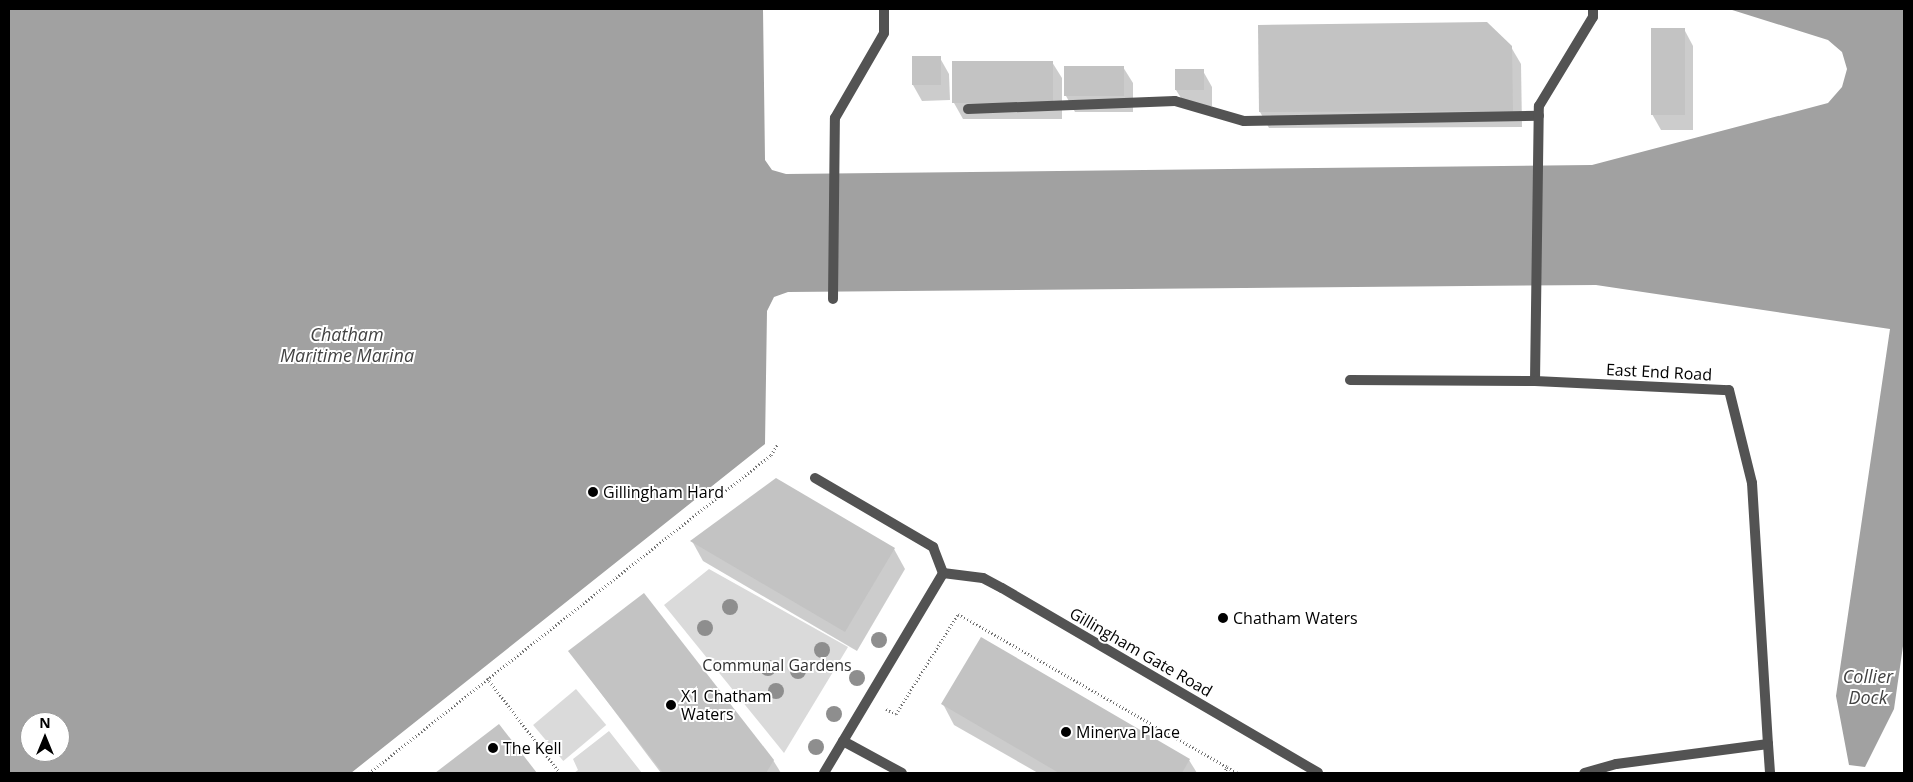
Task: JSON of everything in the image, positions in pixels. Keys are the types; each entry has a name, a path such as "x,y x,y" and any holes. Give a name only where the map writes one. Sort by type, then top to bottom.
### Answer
{"street":[{"path":"833,299 835,118 884,33 884,9"},
{"path":"1535,381 1539,106 1593,17 1593,9"},
{"path":"968,109 1176,101 1244,122 1539,116"},
{"name":"East End Road","path":"1350,380 1535,381 1730,390 1752,484 1770,773"},
{"path":"815,478 933,547 942,573 824,773"},
{"name":"Gillingham Gate Road","path":"942,573 983,578 1002,588 1318,773"},
{"path":"843,741 902,773"},
{"path":"1584,773 1616,764 1768,744"}],"path":[{"path":"369,773 771,455 778,444"},
{"path":"868,698 896,714 958,614 1207,760 1238,773"},
{"path":"487,678 560,773"},
{"path":"1224,773 1227,767"}],"green space":[{"name":"Communal Gardens","path":"709,569 848,647 784,753 664,605"},
{"path":"576,689 606,725 563,761 533,725"},
{"path":"609,731 642,773 574,773 578,770 573,759"}],"water":[{"name":"Chatham Maritime Marina","path":"9,9 763,9 765,160 772,170 786,174 1592,165 1828,103 1842,87 1847,69 1842,52 1828,40 1729,9 1904,9 1904,639 1894,709 1865,767 1849,765 1836,696 1890,329 1596,285 788,292 774,297 767,311 765,444 351,773 9,773"}],"building":[{"path":"1487,22 1512,46 1513,111 1259,112 1258,25"},
{"path":"1651,28 1685,28 1685,115 1651,115"},
{"path":"912,56 941,56 941,85 912,85"},
{"path":"952,61 1053,61 1053,103 952,103"},
{"path":"1064,66 1124,66 1124,96 1064,96"},
{"path":"1175,69 1204,69 1204,90 1175,90"},
{"path":"776,478 895,548 845,632 690,541"},
{"name":"X1 Chatham Waters","path":"644,593 774,760 766,773 663,773 568,651"},
{"name":"Minerva Place","path":"981,637 1190,759 1182,773 1059,773 941,704"},
{"name":"The Kell","path":"499,724 537,773 435,773"}],"place":[{"name":"Gillingham Hard","path":"593,492"},
{"name":"Chatham Waters","path":"1223,618"},
{"name":"X1 Chatham Waters","path":"671,705"},
{"name":"Minerva Place","path":"1066,732"},
{"name":"The Kell","path":"493,748"}],"water label":[{"name":"Collier Dock","path":"1868,688"}]}
